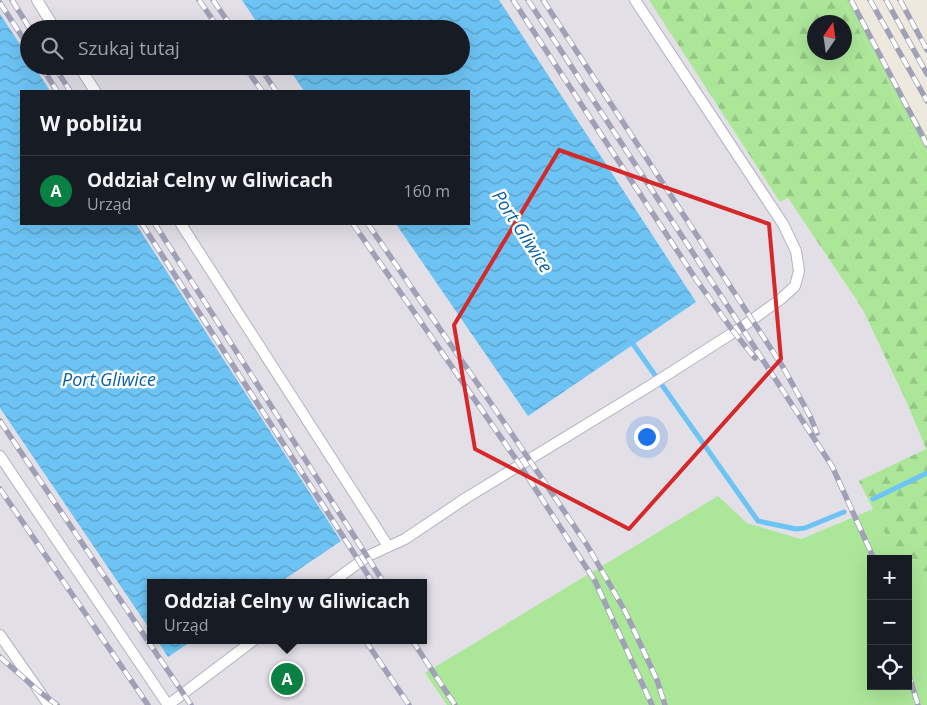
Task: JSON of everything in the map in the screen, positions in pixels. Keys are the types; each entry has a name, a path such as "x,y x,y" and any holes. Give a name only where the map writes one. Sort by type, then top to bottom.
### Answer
{"lane":[{"path":"37,0 49,20"},
{"path":"336,579 368,556 405,539 466,498 742,327 781,299 795,286 799,272 796,251 783,224 635,0"},
{"path":"85,75 94,90"},
{"path":"182,225 388,546"},
{"path":"0,456 168,705 249,644"},
{"path":"0,635 49,705"}],"highlighted area":[{"path":"559,150 769,224 781,359 629,529 475,449 454,325"}],"shaded area":[{"path":"0,0 649,0 780,202 788,198 862,308 907,403 926,450 860,481 873,509 801,539 747,523 425,673 447,705 0,705"}],"green space":[{"path":"649,0 841,0 850,15 807,15 807,60 852,60 852,18 879,65 927,164 927,586 912,569 912,555 900,555 889,541 859,481 926,449 907,403 862,308 788,198 780,202"},
{"path":"841,0 850,0 927,137 927,164 879,65 852,18 852,15 850,15"},
{"path":"718,496 747,523 801,539 873,509 890,541 900,555 867,555 867,690 912,690 912,569 927,586 927,705 447,705 425,673"}],"water":[{"name":"Port Gliwice","path":"242,0 499,0 696,302 528,416 397,225 470,225 470,90 303,90 293,75 470,75 470,20 255,20"},
{"name":"Port Gliwice","path":"0,14 20,44 20,75 40,75 49,90 20,90 20,225 137,225 341,541 285,579 147,579 147,625 0,408"},
{"path":"160,644 187,644 168,657"}],"waterway":[{"path":"629,342 633,344 758,521 796,529 805,528 844,512"},
{"path":"873,499 927,473"}],"railway":[{"path":"12,0 24,20"},
{"path":"199,0 213,20"},
{"path":"213,0 227,20"},
{"path":"513,0 697,281 755,358"},
{"path":"528,0 832,466 872,555"},
{"path":"543,0 783,367 810,416 817,433"},
{"path":"851,0 927,145"},
{"path":"870,0 927,101"},
{"path":"886,0 927,74"},
{"path":"900,0 927,50"},
{"path":"0,3 20,33"},
{"path":"47,75 56,90"},
{"path":"60,75 69,90"},
{"path":"250,75 261,90"},
{"path":"265,75 275,90"},
{"path":"143,225 370,579"},
{"path":"156,225 381,579"},
{"path":"354,225 520,465 595,581 652,705"},
{"path":"369,225 587,545 625,611 657,680 665,705"},
{"path":"0,421 147,640"},
{"path":"0,489 148,705"},
{"path":"150,644 191,705"},
{"path":"368,644 409,705"},
{"path":"415,644 455,705"},
{"path":"0,657 57,705"},
{"path":"912,685 918,705"}],"place":[{"name":"Oddział Celny w Gliwicach","path":"287,679"}]}
